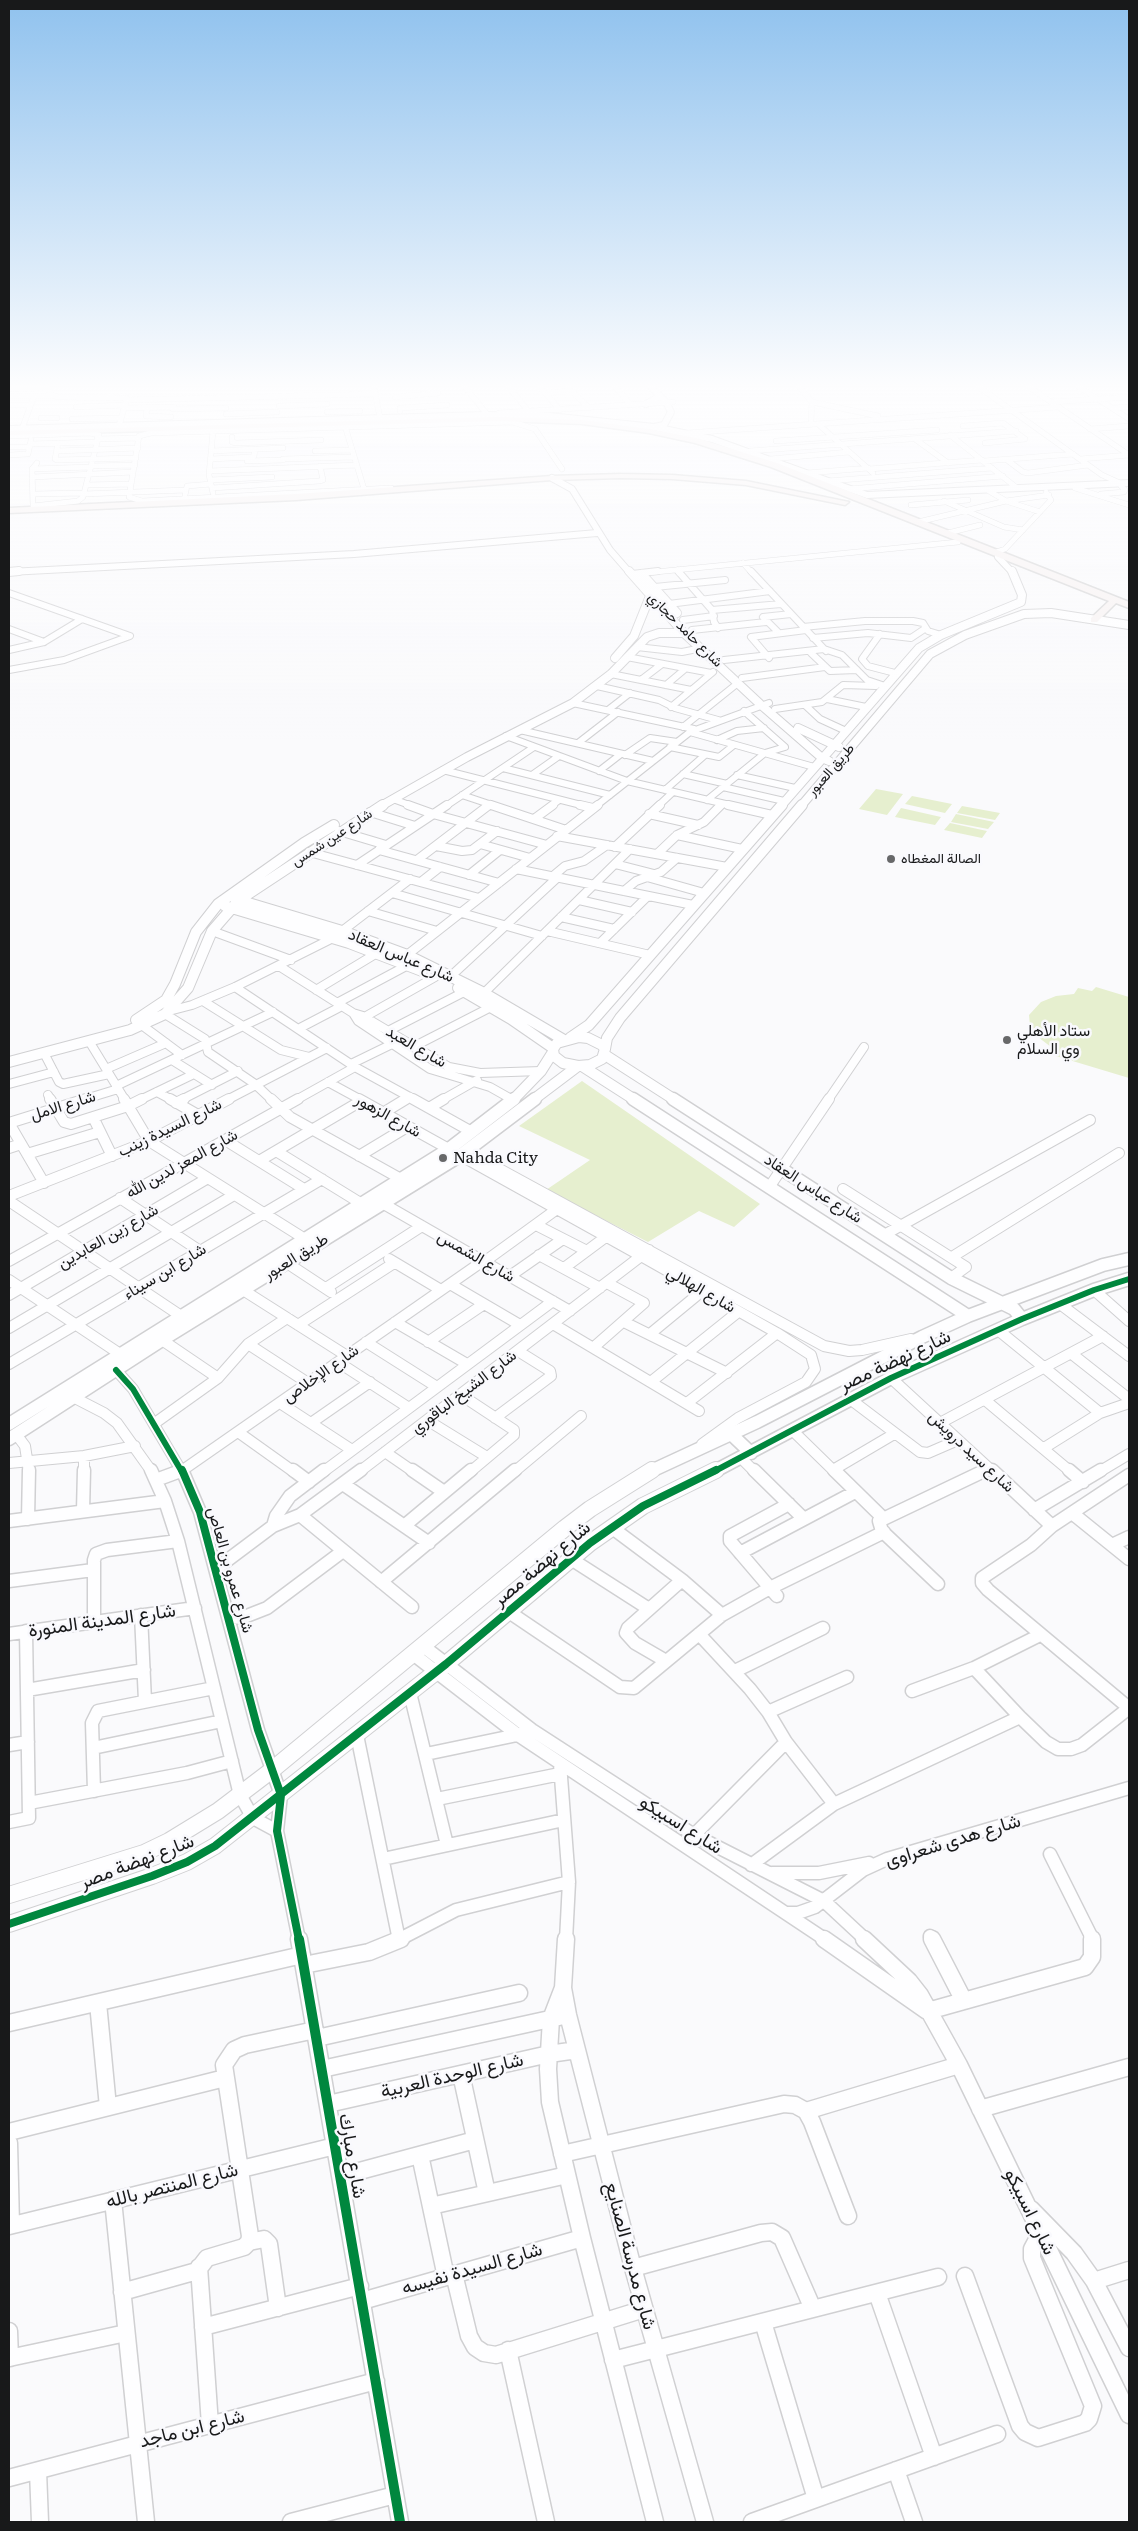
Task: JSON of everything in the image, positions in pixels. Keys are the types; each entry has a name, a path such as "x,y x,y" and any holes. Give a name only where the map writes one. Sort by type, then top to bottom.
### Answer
{"highway":[{"path":"9,511 102,505"},
{"path":"852,505 997,555 1129,605"},
{"path":"877,505 948,533 1129,611"},
{"path":"1094,620 1111,603"}],"street":[{"path":"33,505 44,508 60,505"},
{"name":"شارع حامد حجازي","path":"583,505 597,533 632,574 652,592 702,648 724,663"},
{"path":"952,505 1004,527 1023,530"},
{"path":"918,522 990,505"},
{"path":"1019,505 1040,512"},
{"path":"1010,608 1020,602 1022,595 1012,571 997,555 1046,505"},
{"name":"شارع حامد حجازي","path":"590,517 641,574 652,592 669,604 683,620 688,632 724,663 822,758"},
{"path":"948,533 980,525"},
{"path":"9,572 333,555 597,533"},
{"path":"632,574 958,542"},
{"path":"743,563 826,650"},
{"path":"712,566 732,588"},
{"path":"677,570 713,613 714,622 718,628"},
{"path":"652,592 689,584 770,592"},
{"path":"669,604 703,600 732,588"},
{"name":"شارع عين شمس","path":"9,1056 126,1025 148,1014 166,1000 178,977 196,932 205,918 227,896 304,843 369,804 451,758 547,709 584,685 608,666 634,636 642,622 652,592"},
{"path":"9,593 129,635 130,638 64,660 9,670"},
{"path":"683,620 713,613 781,604"},
{"path":"1010,608 1021,610 1024,614"},
{"name":"طريق العبور","path":"11,1432 120,1354 401,1179 458,1150 472,1132 513,1100 541,1071 553,1050 567,1039 587,1028 833,744 919,648 941,635 1010,608"},
{"path":"779,633 763,618 766,616 790,614"},
{"name":"طريق العبور","path":"11,1432 73,1397 382,1203 580,1066 596,1062 605,1052 607,1038 620,1018 930,654 964,635 1024,614 1051,614 1129,625"},
{"path":"9,650 44,642 82,619"},
{"path":"768,657 754,641 753,636 865,621 914,621 926,624 926,628 941,635"},
{"path":"688,632 766,622"},
{"path":"839,624 849,634"},
{"path":"754,641 861,633 910,638 926,628"},
{"path":"9,629 44,642"},
{"name":"شارع عين شمس","path":"9,1062 143,1026 167,1012 188,988 212,931 235,904 339,831 370,812 443,770 573,702 597,686 653,634 688,632"},
{"path":"861,633 872,644"},
{"path":"862,658 880,634"},
{"path":"830,636 840,652 867,680 884,686"},
{"path":"637,648 672,652 702,648"},
{"path":"768,657 811,654 826,650"},
{"path":"672,706 724,663 826,650 862,658 868,666 896,673"},
{"path":"811,654 825,667 834,672 857,670"},
{"path":"627,657 711,674"},
{"path":"641,680 662,664"},
{"path":"683,727 740,680 825,667"},
{"path":"666,685 685,668"},
{"path":"611,674 691,690"},
{"path":"827,700 843,685 884,686"},
{"path":"597,686 659,700 672,706 718,720"},
{"path":"608,710 630,693"},
{"path":"298,1029 340,1005 407,960 437,931 692,731 744,710 768,705 806,706 827,700 866,707"},
{"path":"573,702 683,727 717,740 814,767"},
{"name":"شارع حامد حجازي","path":"768,705 797,727 846,752"},
{"path":"806,706 820,719 846,731"},
{"path":"707,800 765,753 785,747 744,710"},
{"path":"578,743 618,712"},
{"path":"717,740 737,731 764,728"},
{"path":"520,730 652,761"},
{"path":"506,736 627,781 772,815"},
{"path":"599,771 650,738 677,742"},
{"path":"670,747 722,756 734,745"},
{"path":"357,865 534,747"},
{"path":"664,790 704,754"},
{"path":"532,775 559,756"},
{"path":"822,758 829,761 839,761"},
{"path":"503,768 610,795"},
{"path":"443,770 593,808"},
{"path":"683,774 784,801"},
{"path":"738,775 795,788"},
{"path":"538,794 553,781"},
{"path":"451,976 505,926 565,866 584,861 611,846 673,792"},
{"path":"462,795 566,830"},
{"path":"393,799 433,814 546,845"},
{"path":"534,819 559,800"},
{"path":"417,860 490,804"},
{"path":"657,854 677,835 698,825 722,804"},
{"path":"370,812 415,826"},
{"path":"649,814 698,825"},
{"path":"339,831 386,845"},
{"path":"436,846 462,851 472,850 497,831"},
{"path":"677,835 742,849"},
{"path":"557,836 727,866"},
{"path":"480,844 530,858"},
{"path":"484,993 630,849"},
{"path":"379,850 498,883"},
{"path":"469,875 500,850"},
{"path":"309,852 479,898"},
{"path":"624,891 636,881 665,869 678,858"},
{"path":"615,864 704,893"},
{"path":"420,882 440,867"},
{"path":"516,869 693,905"},
{"path":"167,1012 202,1001 234,987 333,938 410,879"},
{"path":"392,893 505,926 600,943 650,955"},
{"name":"شارع عباس العقاد","path":"227,896 235,904 377,953 407,960 491,1007 553,1050 558,1060 580,1066 770,1186 968,1316"},
{"path":"600,943 648,896"},
{"path":"579,900 632,912"},
{"name":"شارع عباس العقاد","path":"218,904 235,904 342,931 407,960 451,976 567,1039 596,1041 605,1052 781,1169 951,1278 998,1303 1014,1309 1022,1319"},
{"path":"368,911 437,931"},
{"path":"561,917 614,929"},
{"path":"212,931 291,960"},
{"path":"316,990 377,953"},
{"name":"شارع العبد","path":"279,966 359,1017 388,1031 449,1067 469,1072 489,1073 541,1071"},
{"path":"359,1017 435,977"},
{"path":"234,987 353,1066 472,1132"},
{"path":"388,1031 464,992"},
{"path":"202,1001 289,1053 308,1057"},
{"path":"413,1047 491,1007"},
{"path":"167,1012 202,1036 206,1042 205,1049 208,1052 255,1084 279,1109 311,1130 401,1179"},
{"name":"شارع الامل","path":"9,1123 117,1088 206,1042 273,1012"},
{"name":"شارع العبد","path":"359,1017 392,1044 430,1069 476,1081 513,1100"},
{"path":"143,1026 182,1055"},
{"path":"89,1041 150,1141 305,1239"},
{"path":"44,1053 59,1082 66,1085 107,1071 166,1043"},
{"name":"شارع المعز لدين الله","path":"9,1260 328,1082 392,1044"},
{"path":"770,1186 864,1047"},
{"name":"شارع السيدة زينب","path":"9,1196 150,1141 326,1048"},
{"path":"172,1060 212,1085"},
{"path":"176,1103 238,1071"},
{"path":"9,1084 54,1072"},
{"path":"429,1108 489,1073"},
{"path":"48,1095 66,1123 74,1123 128,1106 194,1074"},
{"name":"شارع الزهور","path":"328,1082 407,1127 458,1150"},
{"path":"157,1092 198,1115"},
{"path":"382,1113 410,1097"},
{"path":"259,1161 361,1101"},
{"path":"93,1117 112,1156"},
{"path":"884,1235 1090,1120"},
{"path":"9,1123 44,1183"},
{"path":"359,1156 407,1127"},
{"path":"27,1154 100,1132"},
{"path":"225,1140 304,1189"},
{"path":"9,1148 21,1144"},
{"name":"شارع الهلالي","path":"458,1150 607,1236 645,1253 701,1292 777,1333 811,1355 815,1369 812,1376 806,1382 738,1418 696,1450"},
{"name":"شارع الهلالي","path":"458,1150 645,1253 824,1346 849,1351 862,1350 922,1337"},
{"path":"276,1151 362,1204"},
{"path":"952,1257 1119,1153"},
{"name":"شارع زين العابدين","path":"9,1295 208,1178"},
{"name":"شارع ابن سيناء","path":"9,1364 322,1179"},
{"path":"843,1189 966,1267 966,1269 951,1278"},
{"path":"792,1202 815,1190"},
{"path":"9,1328 234,1195"},
{"path":"120,1198 200,1251"},
{"path":"9,1201 181,1316"},
{"name":"شارع الشمس","path":"382,1203 570,1311"},
{"name":"شارع الإخلاص","path":"156,1480 182,1471 558,1209"},
{"path":"536,1225 587,1251"},
{"path":"326,1288 422,1226"},
{"path":"564,1268 607,1236"},
{"path":"510,1276 563,1239"},
{"name":"شارع الشيخ الباقوري","path":"217,1568 273,1526 300,1515 343,1484 645,1253"},
{"path":"379,1254 394,1263 484,1304 520,1325"},
{"path":"539,1256 644,1303 594,1347"},
{"name":"شارع نهضة مصر","path":"9,1896 144,1854 169,1841 240,1795 590,1509 642,1475 757,1422 922,1337 968,1316 998,1303 1103,1265 1129,1259"},
{"path":"287,1262 340,1298"},
{"path":"298,1325 394,1263"},
{"path":"9,1280 120,1354"},
{"name":"شارع نهضة مصر","path":"9,1924 172,1869 216,1846 441,1668 611,1527 643,1506 746,1455 891,1378 1022,1319 1094,1290 1129,1280"},
{"path":"243,1290 298,1325 370,1382 409,1408"},
{"path":"1094,1290 1129,1321"},
{"path":"650,1334 701,1292"},
{"name":"شارع الشيخ الباقوري","path":"273,1526 282,1506 290,1496 553,1301"},
{"path":"428,1342 484,1304"},
{"path":"1060,1304 1129,1356"},
{"path":"652,1381 738,1312"},
{"path":"155,1423 218,1378 248,1344 287,1318"},
{"path":"395,1322 467,1364"},
{"path":"624,1322 726,1373"},
{"path":"553,1324 652,1381 699,1411"},
{"path":"998,1330 1100,1413"},
{"path":"687,1403 777,1333"},
{"path":"940,1423 1103,1336"},
{"path":"162,1340 218,1378"},
{"path":"366,1342 437,1387"},
{"path":"248,1344 308,1383"},
{"path":"495,1418 551,1376 550,1371 518,1351"},
{"path":"1044,1448 1100,1413 1129,1401 1072,1354"},
{"name":"شارع عمرو بن العاص","path":"116,1370 133,1389 155,1423 182,1471 200,1512 217,1568 258,1730 281,1795"},
{"name":"شارع سيد درويش","path":"891,1378 1052,1526"},
{"path":"311,1423 370,1382"},
{"path":"404,1526 515,1434 461,1394"},
{"path":"73,1397 110,1418 125,1432 156,1480 178,1541 240,1795 253,1818 277,1831"},
{"path":"850,1399 916,1450 926,1453 958,1440"},
{"path":"985,1400 1083,1482"},
{"path":"280,1403 352,1450"},
{"path":"381,1582 581,1416"},
{"path":"427,1420 487,1457"},
{"path":"757,1422 774,1439"},
{"path":"792,1430 883,1518"},
{"path":"11,1432 25,1446 29,1460 28,1519"},
{"path":"238,1432 309,1482"},
{"path":"731,1434 746,1455 804,1519"},
{"path":"833,1470 894,1434"},
{"path":"9,1463 84,1456 135,1446"},
{"path":"385,1452 444,1492"},
{"path":"1034,1510 1129,1454"},
{"path":"83,1511 84,1456"},
{"path":"938,1584 884,1532 879,1526 879,1521 989,1469"},
{"path":"974,1668 1046,1742 1058,1748 1071,1749 1082,1745 1129,1708 988,1590 982,1578 1031,1545 1052,1526 1129,1475"},
{"path":"343,1484 429,1543"},
{"path":"740,1553 855,1492"},
{"path":"9,1521 165,1501"},
{"path":"773,1592 730,1541 732,1534 789,1504"},
{"path":"1072,1513 1129,1559"},
{"path":"300,1515 412,1607"},
{"path":"611,1527 682,1580 722,1615"},
{"path":"509,1612 625,1688 638,1686 722,1615 773,1592 884,1532"},
{"path":"1112,1545 1129,1537"},
{"path":"94,1622 94,1557 102,1551 178,1541"},
{"path":"230,1618 244,1617 267,1608 343,1551"},
{"path":"571,1559 649,1610"},
{"path":"9,1581 94,1570"},
{"path":"666,1661 635,1643 626,1633 628,1628 682,1580"},
{"name":"شارع المدينة المنورة","path":"9,1634 195,1608"},
{"path":"141,1615 146,1700"},
{"path":"735,1671 822,1628"},
{"path":"9,1822 29,1818 26,1631"},
{"path":"699,1634 735,1671 768,1712 786,1742 834,1804"},
{"path":"912,1691 974,1668 1040,1635"},
{"name":"شارع اسبيكو","path":"418,1650 560,1769 787,1913 928,2011"},
{"name":"شارع اسبيكو","path":"441,1668 532,1730 694,1835 824,1901 909,1981 959,2065 1129,2415"},
{"path":"27,1690 144,1670"},
{"path":"768,1712 847,1677"},
{"path":"94,1791 93,1719 98,1711 214,1688"},
{"path":"410,1693 447,1845"},
{"path":"751,1865 834,1804 1020,1717"},
{"path":"93,1748 222,1721"},
{"path":"426,1754 518,1735 532,1730"},
{"path":"357,1735 399,1940"},
{"path":"9,1745 28,1742"},
{"path":"694,1835 786,1742"},
{"path":"29,1803 187,1773 232,1762"},
{"path":"437,1799 560,1769"},
{"name":"شارع مدرسة الصنايع","path":"560,1769 569,1882 563,1988 568,2015 632,2268 705,2522"},
{"name":"شارع هدى شعراوى","path":"787,1913 806,1911 824,1901 863,1870 887,1859 1129,1788"},
{"name":"شارع مبارك","path":"281,1795 277,1831 288,1877 303,1960 400,2522"},
{"path":"383,1859 564,1820"},
{"path":"928,2011 1072,1972 1084,1967 1092,1957 1094,1944 1090,1931 1050,1854"},
{"path":"769,1873 819,1873 887,1859"},
{"path":"9,2023 303,1960 369,1952 399,1940 456,1910 485,1901 569,1882"},
{"path":"930,1936 964,2001"},
{"name":"شارع مدرسة الصنايع","path":"563,1988 551,2019 549,2054 550,2102 582,2238 655,2522"},
{"path":"249,2242 250,2236 225,2078 224,2065 234,2050 245,2045 316,2034 519,1994"},
{"path":"98,2003 108,2107"},
{"name":"شارع الوحدة العربية","path":"322,2069 568,2015"},
{"name":"شارع الوحدة العربية","path":"328,2104 549,2054 577,2050"},
{"path":"806,2111 959,2065"},
{"path":"980,2109 1129,2067"},
{"path":"461,2074 487,2193"},
{"path":"9,2132 225,2078"},
{"path":"562,2154 784,2104 795,2105 806,2111 848,2216"},
{"path":"341,2176 475,2140"},
{"path":"9,2143 10,2226"},
{"name":"شارع المنتصر بالله","path":"10,2226 336,2146"},
{"path":"420,2155 431,2206 469,2336 475,2347 484,2354 496,2355 644,2309"},
{"path":"431,2206 567,2175"},
{"path":"113,2200 146,2522"},
{"path":"1027,2206 1068,2246 1094,2281 1129,2348"},
{"path":"632,2268 761,2233 772,2232 782,2238 812,2310"},
{"path":"965,2276 1020,2426 1025,2432 1038,2438 1085,2423 1089,2419 1093,2406 1032,2258 1032,2249 1040,2234"},
{"path":"122,2292 197,2271 211,2256 244,2247 249,2242 264,2238 269,2244 278,2308"},
{"name":"شارع السيدة نفيسه","path":"203,2327 278,2308 450,2276 582,2238"},
{"path":"199,2267 210,2425"},
{"path":"1094,2281 1129,2270"},
{"path":"614,2360 938,2277"},
{"path":"877,2293 934,2456"},
{"path":"763,2322 816,2499"},
{"path":"9,2331 9,2358 126,2333"},
{"path":"508,2350 546,2522"},
{"name":"شارع ابن ماجد","path":"9,2478 376,2381"},
{"path":"752,2522 997,2434"},
{"path":"896,2470 914,2522"},
{"path":"38,2471 40,2522"},
{"path":"291,2522 395,2495"}],"green space":[{"path":"876,789 903,794 887,815 859,809"},
{"path":"912,796 952,804 945,813 905,804"},
{"path":"962,806 1000,813 995,820 957,813"},
{"path":"901,808 941,817 935,825 895,817"},
{"path":"956,814 994,822 988,829 951,822"},
{"path":"950,823 987,831 982,838 944,830"},
{"path":"1096,987 1129,997 1129,1078 1046,1053 1051,1047 1038,1037 1030,1026 1029,1015 1041,1002 1056,996 1074,994 1078,988 1092,991"},
{"path":"582,1081 760,1204 734,1227 699,1211 648,1242 546,1190 590,1160 519,1126"}],"cycle path":[{"path":"9,1924 152,1876 187,1862 215,1846 446,1664 590,1543 643,1506 741,1458 891,1378 1022,1319 1094,1290 1129,1279"},
{"path":"116,1370 133,1389 155,1423 182,1471 200,1512 258,1730 281,1795 277,1831 288,1877 302,1955 400,2522"}],"place":[{"name":"الصالة المغطاه","path":"891,859"},
{"name":"ستاد الأهلي وي السلام","path":"1007,1040"},
{"name":"Nahda City","path":"443,1158"}]}
